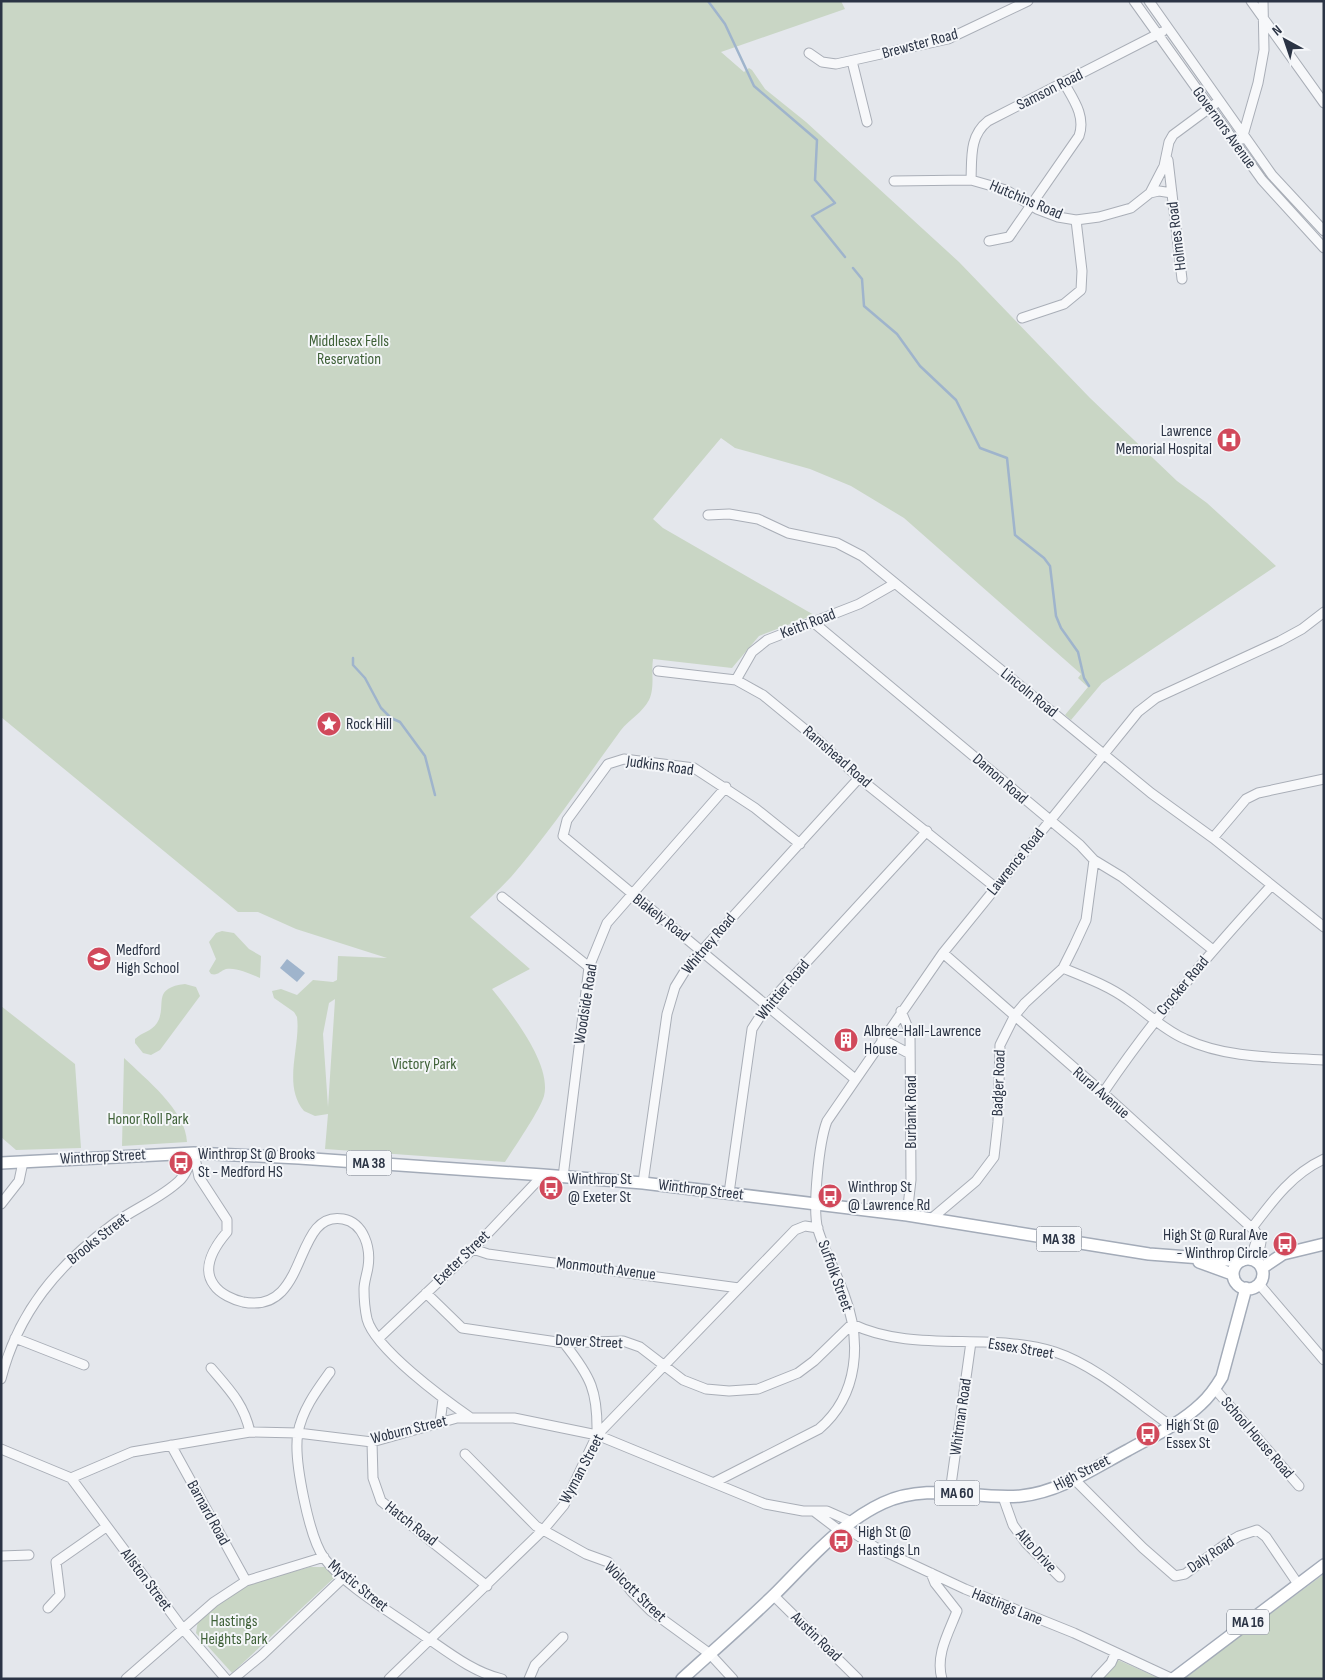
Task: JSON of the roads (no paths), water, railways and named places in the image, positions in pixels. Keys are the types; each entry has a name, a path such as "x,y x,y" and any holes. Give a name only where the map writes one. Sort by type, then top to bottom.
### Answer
{"main road":[{"name":"Winthrop Street","path":"1,1163 194,1153 299,1158 563,1176 644,1183 907,1215 1188,1258 1242,1261"},
{"path":"1232,1274 1234,1267 1242,1261 1259,1265 1283,1254 1324,1244"},
{"name":"Winthrop Street","path":"1188,1258 1232,1274"},
{"path":"1246,1288 1252,1288 1259,1284 1263,1275 1259,1265"},
{"name":"MA 38","path":"1232,1274 1238,1284 1246,1288"},
{"name":"High Street","path":"682,1679 773,1595 814,1553 846,1527 875,1508 898,1497 915,1493 950,1492 1003,1497 1040,1493 1074,1479 1171,1426 1201,1404 1215,1389 1228,1362 1246,1288"},
{"name":"MA 16","path":"1173,1679 1324,1565"}],"street":[{"name":"Brewster Road","path":"809,53 828,63 852,61 948,39 1028,1"},
{"name":"Governors Avenue","path":"1134,1 1238,148 1279,201 1324,248"},
{"name":"Governors Avenue","path":"1149,1 1279,184 1324,231"},
{"path":"1251,1 1324,103"},
{"path":"1238,148 1244,136 1261,70 1265,36 1263,1"},
{"name":"Samson Road","path":"971,180 973,143 982,126 992,119 1168,28"},
{"path":"852,61 867,122"},
{"path":"989,241 1009,237 1077,141 1081,130 1081,116 1064,83"},
{"name":"Hutchins Road","path":"894,181 971,180 1006,190 1031,206 1058,217 1076,220 1125,210 1150,193 1168,155 1169,142 1173,136 1219,101"},
{"name":"Holmes Road","path":"1168,155 1182,279"},
{"name":"Holmes Road","path":"1150,193 1159,191 1172,193"},
{"path":"1022,318 1068,302 1081,290 1082,271 1076,220"},
{"name":"Lincoln Road","path":"708,515 729,514 758,519 788,532 837,543 862,556 1151,793 1213,838 1271,886 1324,926"},
{"name":"Keith Road","path":"736,680 752,652 767,640 859,604 894,584"},
{"name":"Lawrence Road","path":"817,1204 822,1132 826,1121 943,953 1138,712 1156,698 1280,641 1302,629 1324,612"},
{"name":"Damon Road","path":"813,622 1080,845 1094,860 1122,877 1213,950"},
{"name":"Ramshead Road","path":"658,671 736,680 763,695 820,741 859,778 927,831 995,888"},
{"name":"Judkins Road","path":"564,831 567,820 608,764 624,759 694,768 726,787 800,844"},
{"name":"Whitney Road","path":"644,1183 667,1014 675,986 688,966 702,950 859,778"},
{"path":"1213,838 1246,800 1258,793 1322,778"},
{"name":"Woodside Road","path":"563,1176 589,967 607,923 630,894 726,787"},
{"name":"Blakely Road","path":"564,831 563,836 630,894 768,1004 855,1079"},
{"name":"Whittier Road","path":"729,1193 752,1029 768,1004 927,831"},
{"name":"Badger Road","path":"931,1219 976,1181 994,1157 998,1122 1000,1045 1016,1015 1025,1003 1063,968 1086,920 1094,860"},
{"name":"Crocker Road","path":"1103,1093 1154,1020 1213,950 1271,886"},
{"path":"502,897 589,967"},
{"name":"Rural Avenue","path":"943,953 1016,1015 1255,1231"},
{"path":"1063,968 1091,979 1127,998 1154,1020 1184,1039 1213,1050 1252,1056 1324,1060"},
{"name":"Burbank Road","path":"901,1011 910,1033 911,1180 907,1215"},
{"path":"882,1039 910,1054"},
{"path":"194,1153 199,1177 227,1220 227,1232 218,1243 211,1258 208,1274 215,1287 234,1300 256,1304 274,1299 285,1290 312,1234 327,1221 342,1218 354,1223 362,1232 368,1246 369,1266 364,1288 368,1322 399,1361 444,1399 472,1418"},
{"name":"Brooks Street","path":"1,1379 14,1338 29,1311 71,1257 113,1224 180,1180 194,1153"},
{"path":"1242,1261 1253,1251 1255,1231 1286,1186 1306,1169 1324,1159"},
{"path":"1,1204 19,1181 23,1162"},
{"name":"Exeter Street","path":"379,1338 473,1249 543,1175"},
{"name":"Suffolk Street","path":"715,1482 804,1438 830,1420 840,1405 851,1381 855,1351 852,1324 845,1296 818,1228 817,1204"},
{"name":"Wyman Street","path":"389,1679 544,1529 564,1505 597,1435 795,1230 805,1226 818,1228"},
{"path":"1255,1231 1261,1245 1259,1265"},
{"name":"Monmouth Avenue","path":"473,1249 488,1254 739,1288"},
{"path":"1259,1284 1324,1360"},
{"name":"Dover Street","path":"426,1293 462,1328 564,1343 623,1341 640,1347 683,1380 706,1389 729,1391 758,1389 798,1373 814,1361 852,1324"},
{"name":"Essex Street","path":"852,1324 891,1336 1028,1346 1055,1352 1079,1363 1106,1380 1171,1426"},
{"path":"14,1338 84,1365"},
{"name":"Whitman Road","path":"950,1492 971,1342"},
{"path":"564,1343 587,1373 597,1409 597,1435"},
{"path":"211,1368 239,1400 247,1418 250,1432"},
{"path":"298,1433 310,1402 330,1372"},
{"name":"School House Road","path":"1215,1389 1299,1486"},
{"path":"440,1423 444,1399"},
{"name":"Woburn Street","path":"71,1478 132,1452 250,1432 298,1433 372,1442 457,1418 514,1418 597,1435 765,1504 785,1509 815,1512 827,1511 846,1527"},
{"name":"Mystic Street","path":"298,1433 304,1503 324,1557 343,1578 430,1639 468,1665 502,1679"},
{"name":"Hatch Road","path":"372,1442 373,1478 381,1501 487,1586"},
{"name":"Barnard Road","path":"171,1444 246,1581"},
{"path":"1,1449 71,1478"},
{"name":"Wolcott Street","path":"465,1454 536,1526 586,1554 608,1562 632,1592 651,1611 710,1654 733,1679"},
{"name":"Allston Street","path":"71,1478 183,1629 226,1679"},
{"name":"Daly Road","path":"1074,1479 1143,1548 1175,1576 1184,1574 1239,1536 1257,1530 1266,1537 1298,1584"},
{"name":"Alto Drive","path":"1003,1497 1012,1525 1026,1543 1060,1577"},
{"path":"815,1512 846,1527"},
{"path":"48,1608 60,1595 56,1562 106,1526"},
{"name":"Hastings Lane","path":"846,1527 875,1547 965,1589 1074,1633 1115,1654 1173,1679"},
{"path":"1,1556 29,1555"},
{"path":"126,1679 214,1602 246,1581 324,1557"},
{"path":"932,1573 935,1584 957,1611 942,1648 939,1669 942,1679"},
{"path":"232,1679 269,1649 343,1578"},
{"name":"Austin Road","path":"773,1595 858,1679"},
{"path":"529,1679 535,1666 564,1637"},
{"path":"1096,1679 1111,1663 1115,1654"}],"water":[{"path":"287,959 305,973 297,982 280,968"}],"waterway":[{"path":"708,1 725,24 754,86 817,140 815,180 835,203 812,216 845,257"},
{"path":"853,268 862,279 864,306 897,334 920,366 956,400 980,448 1007,458 1015,535 1044,558 1050,566 1056,616 1061,628 1078,652 1084,678 1089,686"},
{"path":"353,658 353,665 365,678 381,708 391,718 400,722 425,756 435,795"}],"place":[{"name":"Lawrence Memorial Hospital","path":"1229,440"},
{"name":"Rock Hill","path":"329,724"},
{"name":"Medford High School","path":"99,959"},
{"name":"Albree-Hall-Lawrence House","path":"846,1040"},
{"name":"Winthrop St @ Brooks St - Medford HS","path":"181,1163"},
{"name":"Winthrop St @ Exeter St","path":"551,1188"},
{"name":"Winthrop St @ Lawrence Rd","path":"830,1196"},
{"name":"High St @ Rural Ave - Winthrop Circle","path":"1285,1244"},
{"name":"High St @ Essex St","path":"1148,1434"},
{"name":"High St @ Hastings Ln","path":"841,1541"}],"park label":[{"name":"Middlesex Fells Reservation","path":"349,350"},
{"name":"Victory Park","path":"424,1064"},
{"name":"Honor Roll Park","path":"148,1119"},
{"name":"Hastings Heights Park","path":"234,1630"}]}
